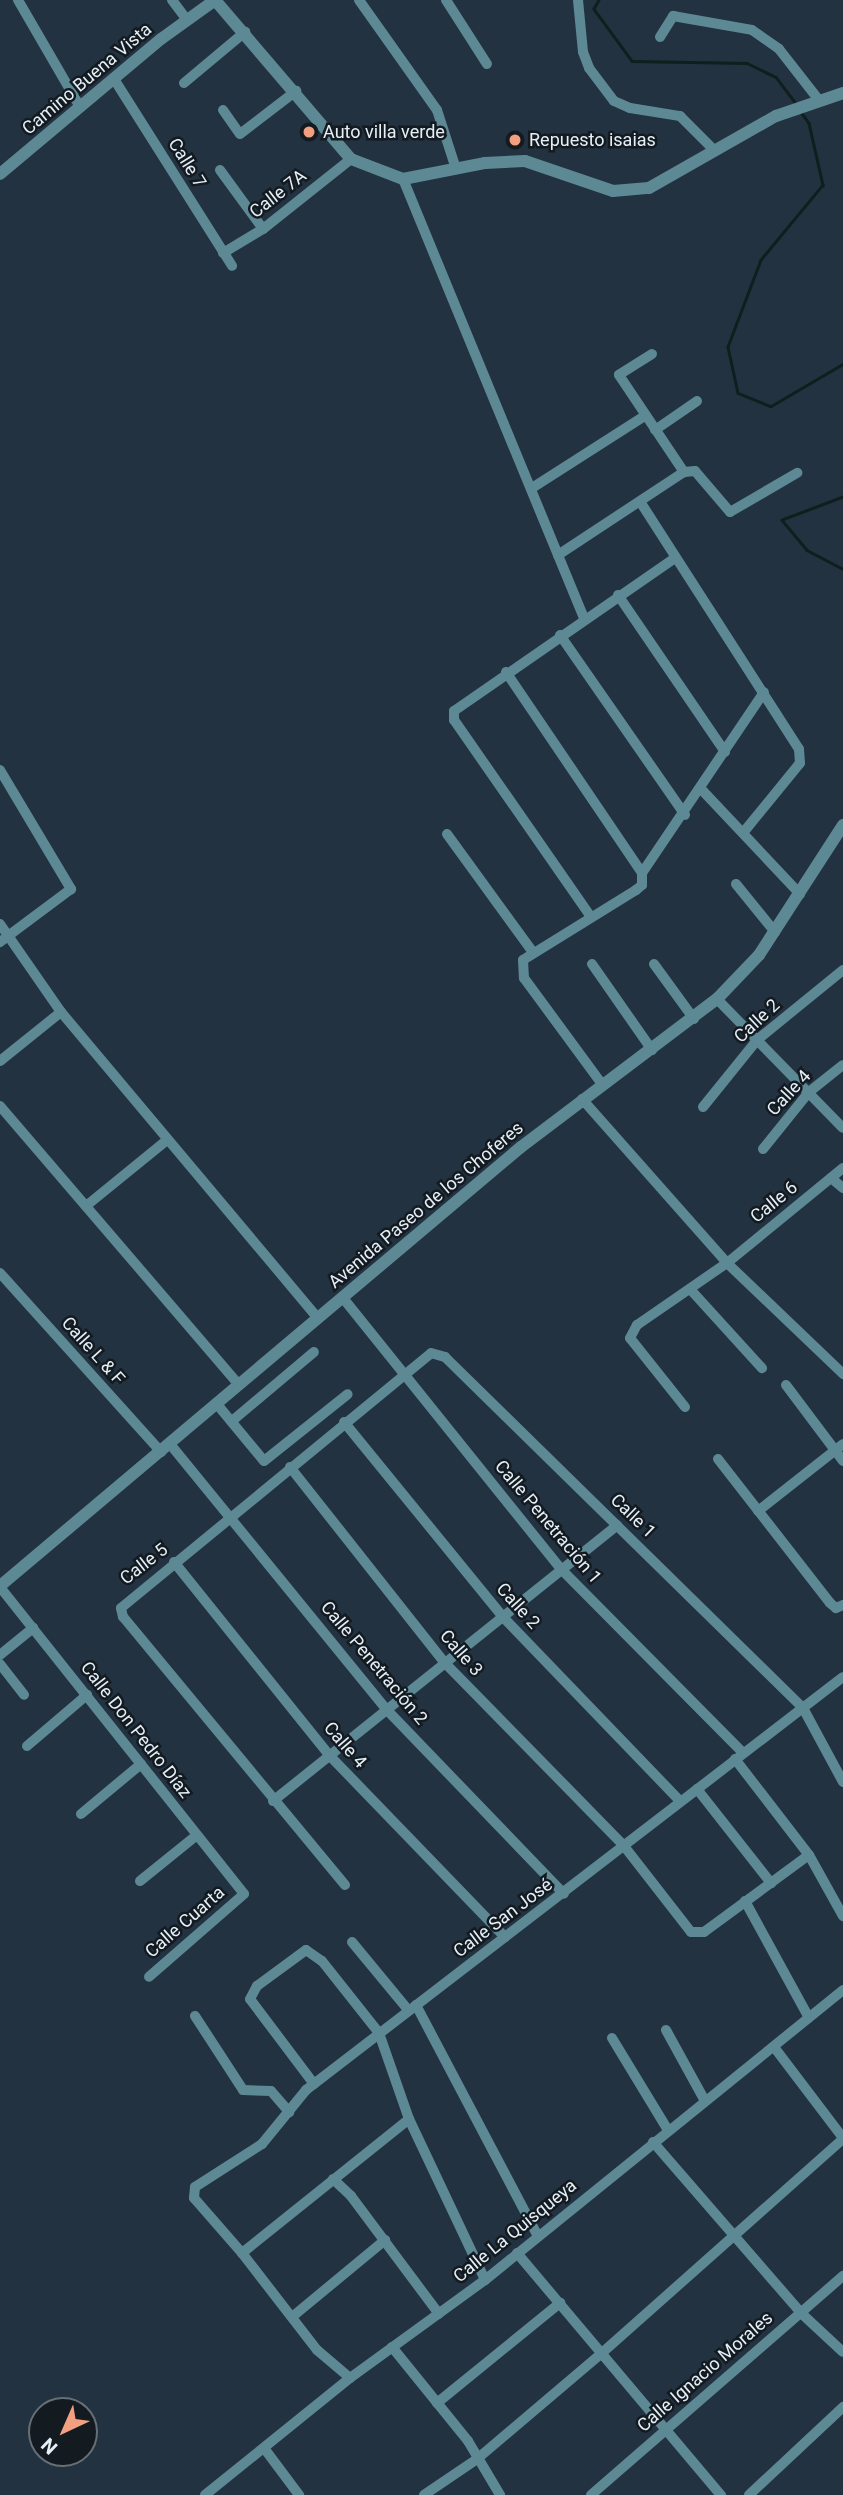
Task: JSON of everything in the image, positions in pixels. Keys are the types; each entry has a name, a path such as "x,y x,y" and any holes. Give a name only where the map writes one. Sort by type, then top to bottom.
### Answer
{"street":[{"path":"18,0 80,107"},
{"path":"172,0 187,20"},
{"name":"Camino Buena Vista","path":"0,174 114,79 215,0 296,91 351,159 403,179"},
{"path":"359,0 437,110 456,169"},
{"path":"446,0 487,64"},
{"path":"578,0 583,52 601,87 614,101 630,108 680,116 713,149"},
{"path":"660,37 673,16 752,30 779,49 816,99"},
{"path":"184,83 244,32"},
{"name":"Calle 7","path":"114,79 232,266"},
{"path":"223,110 240,134 296,91"},
{"path":"584,618 403,179 456,169 525,162 613,191 649,188 713,149 776,116 816,99 843,93"},
{"name":"Calle 7A","path":"223,253 262,229 351,159"},
{"path":"220,170 262,229"},
{"path":"652,354 620,375 684,472"},
{"path":"655,430 697,401"},
{"path":"532,488 646,415"},
{"path":"558,555 641,503 684,472 695,471 730,512 797,473"},
{"path":"641,503 793,734 800,763 743,833"},
{"path":"591,917 454,720 454,711 460,704 584,618 675,558"},
{"path":"618,595 725,752"},
{"path":"560,635 685,815"},
{"path":"506,673 642,873 642,885 636,890 533,951 523,960 524,978 602,1084"},
{"path":"642,873 702,790 764,692"},
{"path":"0,771 71,889 4,939"},
{"path":"702,790 800,894"},
{"name":"Avenida Paseo de los Choferes","path":"0,1586 166,1448 238,1384 582,1100 694,1019 717,999 775,932 843,825"},
{"path":"447,834 533,951"},
{"path":"736,884 775,932"},
{"path":"0,924 4,939 61,1012 318,1318"},
{"path":"592,964 652,1050"},
{"path":"654,964 694,1019"},
{"name":"Calle 2","path":"704,1107 757,1040 843,970"},
{"path":"717,999 843,1128"},
{"path":"0,1062 61,1012"},
{"name":"Calle 4","path":"763,1149 808,1092 843,1065"},
{"path":"582,1100 727,1263 843,1374"},
{"path":"0,1106 238,1384"},
{"path":"86,1206 167,1140"},
{"name":"Calle 6","path":"685,1407 630,1338 636,1325 727,1263 843,1168"},
{"path":"831,1178 843,1188"},
{"name":"Calle L & F","path":"0,1273 166,1448"},
{"path":"690,1289 762,1368"},
{"name":"Calle Penetración 1","path":"342,1298 561,1569 739,1756 808,1854 843,1916"},
{"path":"232,1421 314,1352"},
{"name":"Calle 5","path":"345,1885 123,1617 121,1608 127,1599 344,1422 437,1353"},
{"name":"Calle 1","path":"437,1353 803,1708 843,1782"},
{"path":"786,1385 839,1447 843,1461"},
{"path":"216,1403 260,1459 268,1461 348,1394"},
{"name":"Calle 2","path":"344,1422 502,1616 680,1801"},
{"path":"758,1511 839,1447"},
{"name":"Calle Penetración 2","path":"166,1448 230,1515 387,1710 564,1894"},
{"path":"718,1459 758,1511 840,1607"},
{"name":"Calle 3","path":"290,1467 444,1663 624,1846 691,1932 704,1932 746,1901"},
{"path":"273,1801 617,1525"},
{"name":"Calle 4","path":"174,1562 330,1756 505,1937"},
{"name":"Calle Don Pedro Díaz","path":"0,1586 244,1894"},
{"path":"0,1655 33,1628"},
{"path":"0,1664 24,1695"},
{"name":"Calle San José","path":"242,2253 192,2193 262,2144 314,2084 843,1677"},
{"path":"27,1746 87,1695"},
{"path":"81,1814 141,1764"},
{"path":"697,1788 771,1882"},
{"path":"140,1881 197,1835"},
{"path":"808,1854 746,1901 809,2018"},
{"name":"Calle Cuarta","path":"149,1977 244,1894"},
{"path":"352,1942 413,2008 538,2236"},
{"path":"314,2084 250,1999 257,1986 295,1954 306,1950 316,1954 379,2033 409,2119 485,2280"},
{"name":"Calle La Quisqueya","path":"205,2495 349,2378 485,2280 843,1990"},
{"path":"195,2016 243,2090 271,2091 289,2112"},
{"path":"666,2030 705,2101"},
{"path":"612,2038 668,2130"},
{"path":"424,2495 477,2459 603,2352 843,2138 774,2046"},
{"path":"349,2378 329,2363 242,2253 409,2119"},
{"path":"653,2142 801,2313 843,2352"},
{"path":"333,2179 385,2240 439,2314"},
{"path":"292,2317 385,2240"},
{"path":"517,2253 722,2495"},
{"name":"Calle Ignacio Morales","path":"590,2495 843,2276"},
{"path":"437,2403 560,2302"},
{"path":"392,2347 437,2403 500,2495"},
{"path":"749,2495 843,2407"},
{"path":"264,2448 299,2495"}],"waterway":[{"path":"599,0 594,9 632,61 747,63 776,77 796,104"},
{"path":"801,112 809,123 823,185 761,260 728,347 738,393 771,406 843,364"},
{"path":"843,497 782,520 807,550 843,569"}],"place":[{"name":"Auto villa verde","path":"309,132"},
{"name":"Repuesto isaias","path":"515,140"}]}
